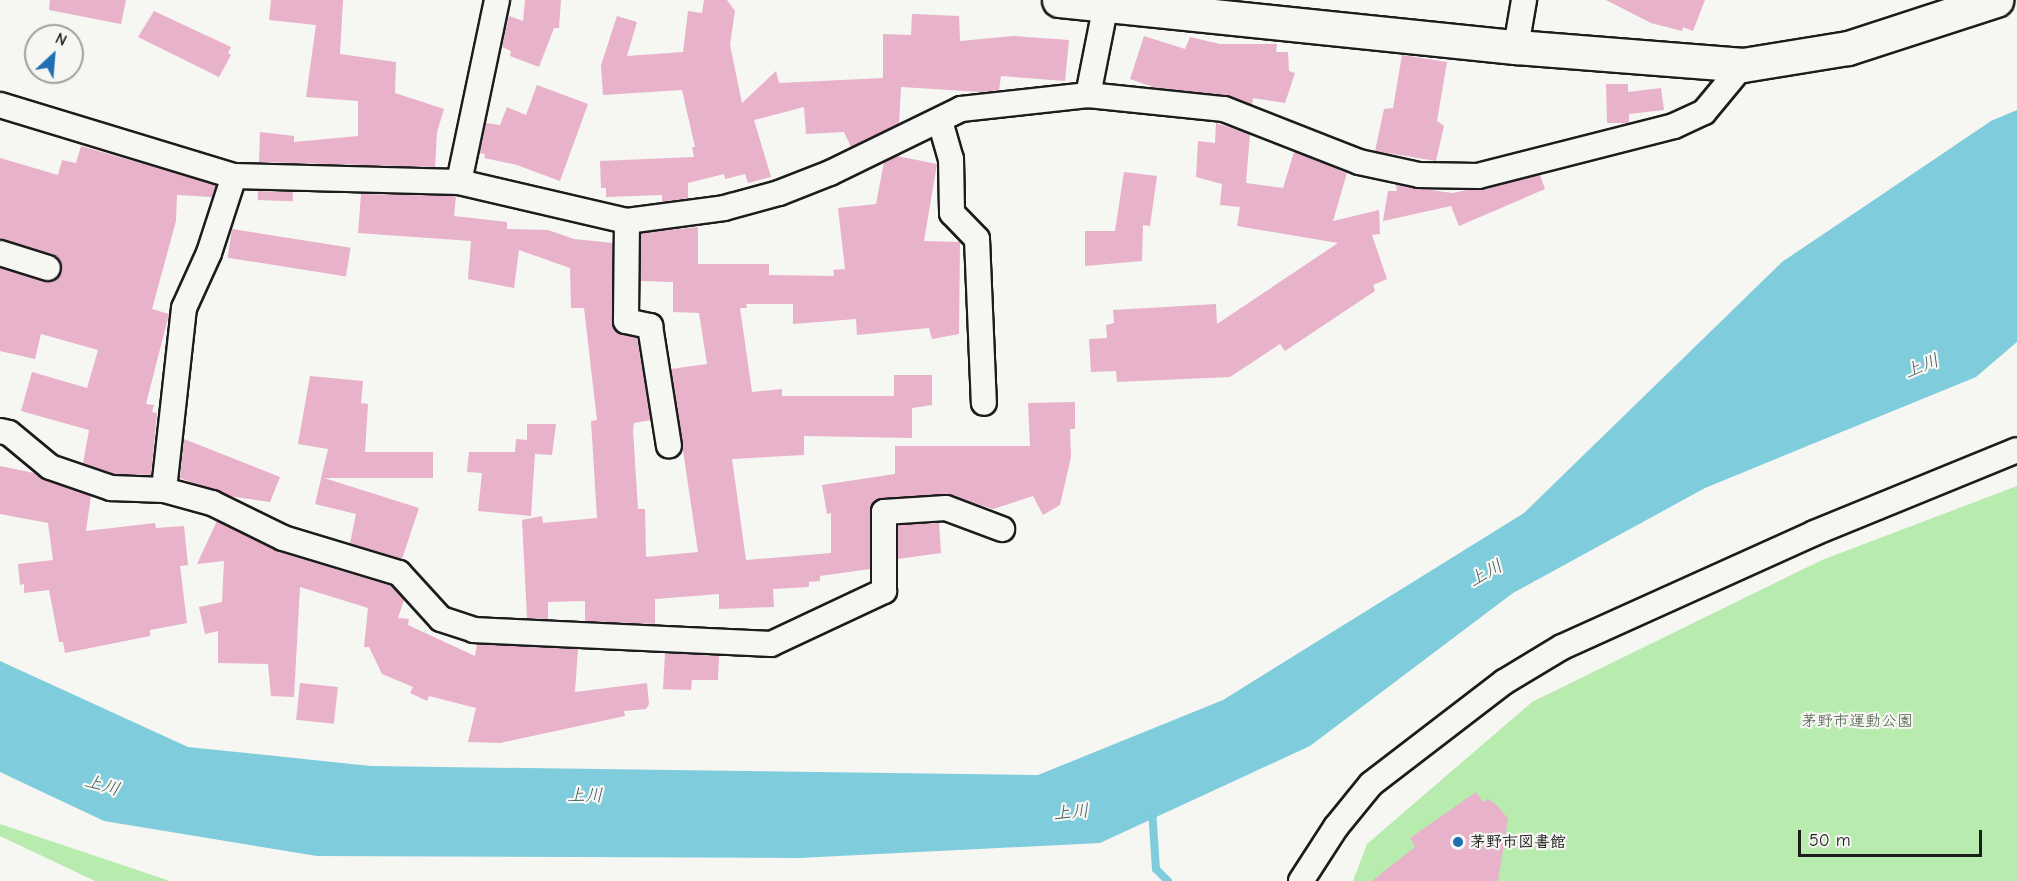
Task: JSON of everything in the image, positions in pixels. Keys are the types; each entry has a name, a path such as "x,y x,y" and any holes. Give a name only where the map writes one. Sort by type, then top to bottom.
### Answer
{"street":[{"path":"459,182 497,0"},
{"path":"1059,0 1516,47 1743,65 1848,48 1996,0"},
{"path":"1516,47 1524,0"},
{"path":"1088,95 1106,4"},
{"path":"0,105 234,176 459,182 627,221 724,208 779,193 940,121 961,109 1088,95 1224,109 1359,162 1419,175 1478,176 1674,126 1704,112 1743,65"},
{"path":"940,121 951,159 952,213 977,239 984,403"},
{"path":"164,490 184,308 209,253 234,176"},
{"path":"627,221 626,321 651,326 669,446"},
{"path":"0,253 48,268"},
{"path":"0,431 9,433 50,467 111,488 164,490 212,502 283,538 399,573 441,619 474,630 771,644 884,591 884,512 946,508 1002,529"},
{"path":"1302,881 1336,827 1371,784 1504,682 1562,647 1814,533 2017,450"}],"green space":[{"name":"茅野市運動公園","path":"2017,486 2017,881 1353,881 1367,844 1532,702 1822,560"},
{"path":"0,824 170,881 95,881 0,836"}],"water":[{"name":"上川","path":"2017,110 2017,342 1976,377 1705,488 1513,593 1310,746 1100,843 799,858 317,856 104,821 0,772 0,661 188,747 371,766 1038,775 1223,700 1524,513 1782,262 1991,121"}],"building":[{"path":"50,0 126,0 121,24 49,10"},
{"path":"271,0 343,0 340,54 396,62 395,93 444,109 437,132 435,167 259,162 260,132 294,136 294,142 358,136 358,101 306,97 316,25 269,20"},
{"path":"525,0 561,0 559,28 554,28 539,67 510,56 511,51 502,47 509,16 523,21"},
{"path":"704,0 727,0 735,11 730,45 742,103 776,71 779,83 883,78 883,34 911,35 912,14 959,16 960,41 1013,36 1069,40 1065,81 1001,76 999,90 982,92 901,87 899,124 851,147 844,132 806,134 804,107 754,120 771,177 748,183 745,174 725,179 724,174 688,183 688,198 662,202 662,195 606,197 606,188 601,188 600,161 694,157 692,147 695,147 682,90 603,95 601,65 617,16 637,22 627,56 683,52 688,11 702,13"},
{"path":"1606,0 1705,0 1693,31 1683,27 1682,31 1651,23"},
{"path":"154,11 231,47 228,53 231,55 219,77 138,37"},
{"path":"1144,36 1185,49 1190,37 1220,44 1277,44 1276,52 1288,52 1289,71 1295,73 1285,103 1253,98 1252,105 1226,95 1156,88 1130,79"},
{"path":"1402,55 1447,62 1437,121 1444,126 1436,161 1375,151 1384,109 1393,108"},
{"path":"1606,84 1628,84 1628,92 1661,88 1664,110 1629,114 1629,123 1607,123"},
{"path":"537,85 588,104 560,181 517,165 484,158 485,154 480,153 486,123 500,125 507,107 526,115"},
{"path":"1216,123 1250,134 1246,183 1283,188 1294,152 1347,173 1333,221 1379,210 1380,234 1372,235 1387,279 1373,285 1375,291 1285,351 1280,344 1230,377 1117,382 1116,371 1091,372 1089,339 1107,338 1106,325 1114,323 1113,310 1216,304 1217,324 1338,243 1237,226 1240,207 1220,205 1222,184 1196,177 1198,141 1215,143"},
{"path":"81,146 216,185 212,197 177,195 176,221 152,309 169,314 146,404 154,405 152,412 157,413 151,475 114,474 83,463 89,430 21,411 32,372 87,388 98,350 41,334 35,359 0,351 0,268 51,282 58,278 62,265 52,254 0,239 0,158 58,175 62,160 76,163"},
{"path":"897,156 937,164 924,241 960,242 959,334 932,339 929,328 857,335 856,319 793,324 793,304 746,304 747,308 740,308 752,392 782,389 782,396 894,396 894,375 932,375 932,405 912,408 912,438 804,436 804,455 732,459 746,560 831,553 831,513 827,514 822,485 895,474 895,446 1030,446 1028,403 1075,402 1075,429 1070,429 1071,457 1060,505 1043,515 1033,496 993,509 946,494 883,498 872,505 870,511 870,569 820,576 820,581 809,582 809,587 773,589 774,607 719,609 719,594 655,599 655,624 585,621 585,601 548,602 548,619 527,618 522,520 542,516 543,523 597,518 591,421 597,420 584,308 571,308 570,268 519,250 514,288 468,279 471,241 358,233 361,194 456,196 454,216 507,222 507,229 548,230 574,239 613,243 612,321 618,332 637,338 651,420 634,423 633,430 638,509 645,509 646,557 698,552 671,369 707,364 699,313 673,312 673,282 641,281 641,233 698,227 698,264 769,264 769,275 834,276 833,270 845,269 838,208 876,204 884,162"},
{"path":"1124,172 1157,176 1150,226 1143,225 1142,261 1085,266 1085,231 1115,231"},
{"path":"1540,175 1545,189 1459,226 1451,206 1383,221 1388,191 1397,191 1396,185 1452,193"},
{"path":"258,191 293,192 293,201 258,200"},
{"path":"232,229 351,248 346,276 227,258"},
{"path":"310,376 363,381 361,403 368,404 365,452 433,452 433,478 324,478 419,508 402,559 350,543 356,514 315,504 328,449 298,444"},
{"path":"527,424 556,424 552,455 535,454 531,516 478,511 482,473 467,472 469,452 515,452 516,439 527,440"},
{"path":"184,439 280,477 270,502 229,496 180,478"},
{"path":"0,466 34,473 45,480 91,496 86,531 155,523 156,528 184,526 188,565 180,566 187,623 150,630 150,636 65,653 63,642 59,642 49,590 24,593 24,584 20,585 18,564 53,560 48,523 0,514"},
{"path":"217,521 279,552 391,586 404,600 398,618 409,619 408,625 475,656 477,644 578,649 575,692 647,683 649,704 646,709 624,711 625,716 500,743 468,742 476,708 429,696 427,701 410,693 413,687 382,674 369,647 364,647 368,608 300,587 294,697 271,696 268,664 218,663 218,631 205,634 199,607 222,602 224,561 197,564"},
{"path":"939,523 941,553 898,559 898,525"},
{"path":"665,653 719,656 718,680 692,680 691,690 663,689"},
{"path":"300,683 338,687 334,724 296,720"},
{"name":"茅野市図書館","path":"1476,792 1483,802 1488,799 1498,806 1508,819 1498,881 1372,881 1415,847 1410,838"}],"waterway":[{"path":"1152,809 1156,869 1168,881"}],"place":[{"name":"茅野市図書館","path":"1458,842"}]}
